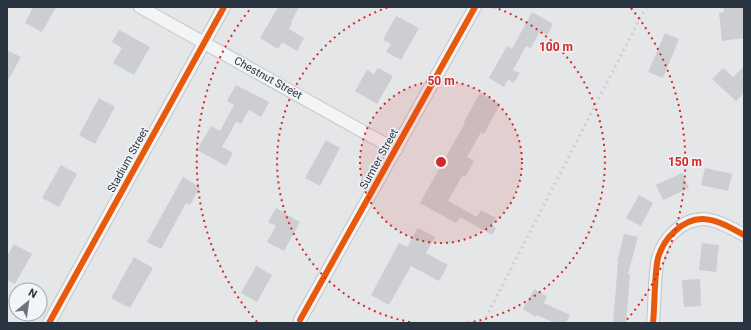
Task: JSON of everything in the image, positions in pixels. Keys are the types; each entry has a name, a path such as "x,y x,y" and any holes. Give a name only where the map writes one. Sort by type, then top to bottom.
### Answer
{"street":[{"name":"Chestnut Street","path":"140,7 396,150"},
{"name":"Stadium Street","path":"49,323 224,7"},
{"name":"Sumter Street","path":"300,320 475,7"},
{"path":"653,323 658,258 663,245 670,235 687,222 697,219 709,219 721,223 744,235"}],"building":[{"path":"33,7 56,7 42,32 25,23"},
{"path":"278,7 299,7 289,29 304,38 297,51 282,42 278,49 260,38"},
{"path":"723,7 744,7 744,38 722,41 719,13 724,12"},
{"path":"532,12 553,24 547,35 540,31 531,48 526,46 513,70 520,73 514,83 508,79 504,87 489,78 507,46 512,49"},
{"path":"396,16 419,28 401,60 386,52 391,44 383,40"},
{"path":"119,30 150,47 134,75 113,63 122,48 112,42"},
{"path":"665,33 679,39 663,78 648,72"},
{"path":"7,50 21,57 7,82"},
{"path":"744,66 744,93 736,101 712,79 723,68 733,77"},
{"path":"378,68 393,76 377,104 355,91 367,70 374,74"},
{"path":"236,85 269,102 261,117 249,110 241,124 236,122 222,147 233,153 226,166 197,150 211,126 220,131 234,105 227,101"},
{"path":"480,93 500,104 484,134 481,132 467,157 474,161 465,177 462,176 448,201 477,217 481,210 496,218 492,225 496,228 492,235 460,217 456,223 420,203"},
{"path":"99,98 115,107 95,144 79,135"},
{"path":"326,140 340,148 320,186 305,178"},
{"path":"61,165 77,174 59,207 42,198"},
{"path":"705,168 732,174 728,191 701,185"},
{"path":"682,173 689,188 663,200 656,185"},
{"path":"183,177 200,187 190,205 186,203 161,249 147,242"},
{"path":"639,195 653,203 641,226 626,218"},
{"path":"276,208 300,222 284,251 267,242 276,226 268,222"},
{"path":"418,228 435,237 426,253 448,265 439,281 411,266 389,305 371,295 399,243 407,247"},
{"path":"624,234 638,237 628,274 630,274 626,323 613,323 617,262"},
{"path":"702,243 719,245 716,272 699,270"},
{"path":"14,244 32,254 16,282 7,280 7,256"},
{"path":"134,257 153,268 130,308 111,298"},
{"path":"256,266 272,275 257,302 241,293"},
{"path":"700,279 701,306 684,307 682,280"},
{"path":"534,289 547,296 544,303 570,315 566,323 555,323 537,315 536,317 523,309"}],"railway":[{"path":"483,323 646,7"}],"cycle path":[{"path":"49,323 224,7"},
{"path":"300,320 475,7"},
{"path":"653,323 658,258 664,244 671,235 683,225 700,219 726,225 744,235"}]}
